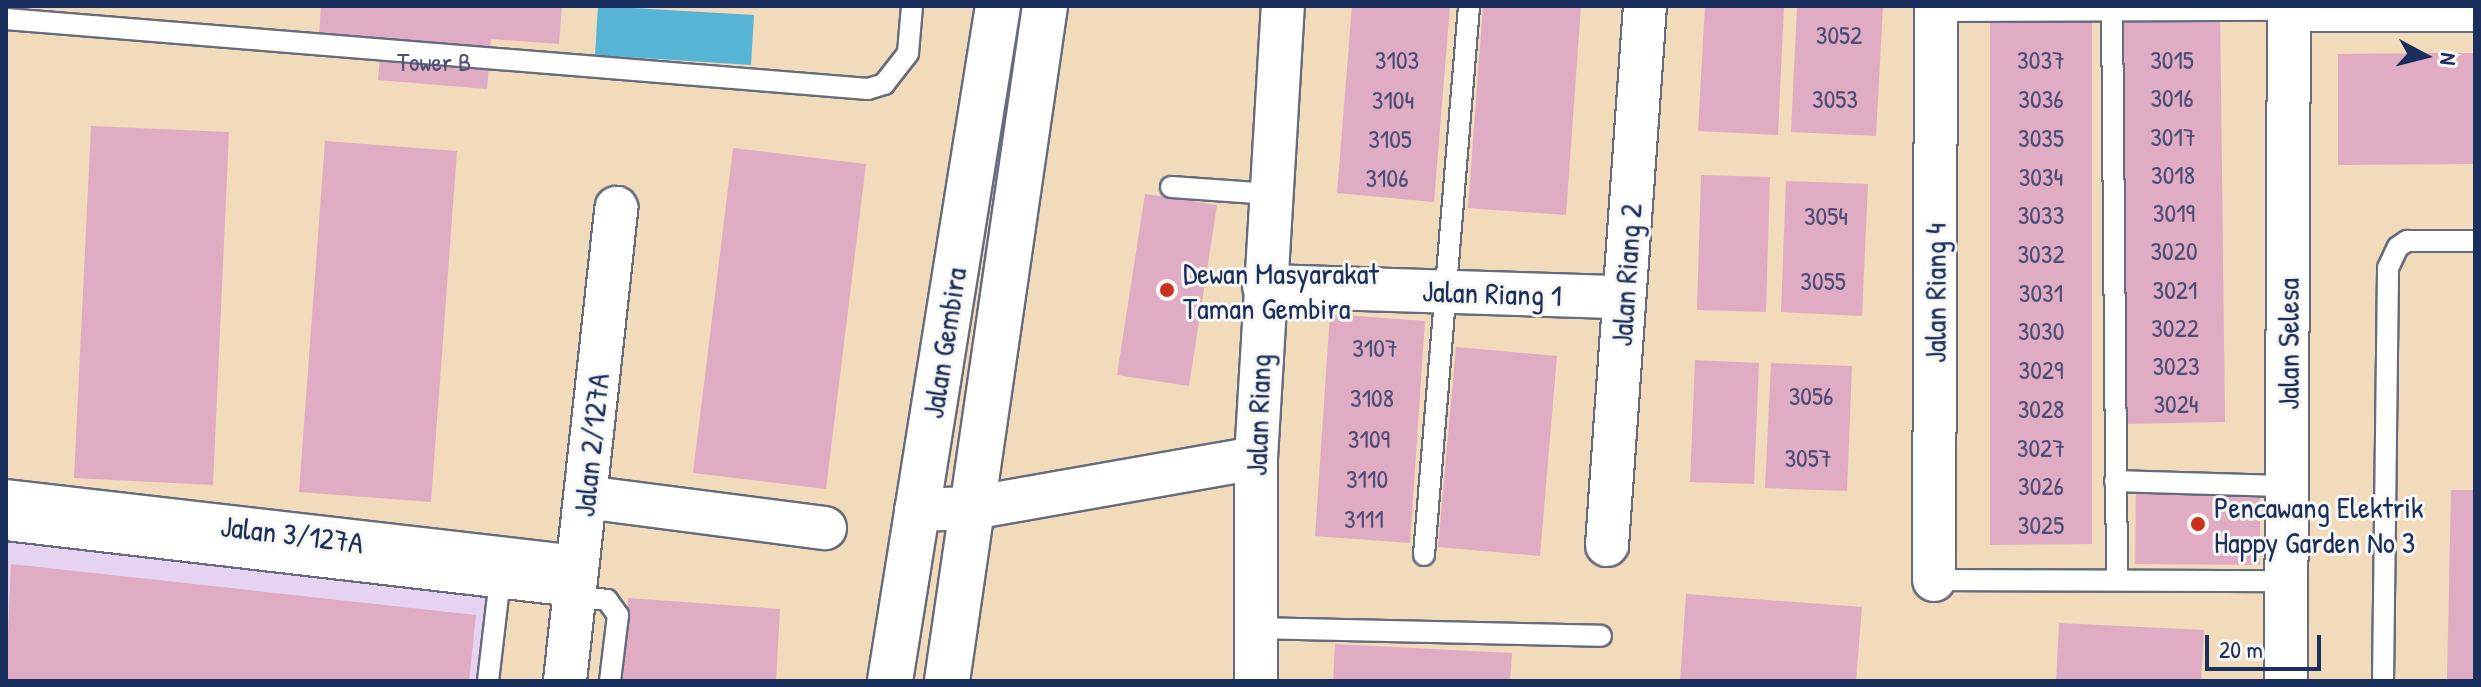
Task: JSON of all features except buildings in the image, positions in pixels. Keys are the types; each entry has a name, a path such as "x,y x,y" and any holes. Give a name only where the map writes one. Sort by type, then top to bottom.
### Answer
{"main road":[{"name":"Jalan Gembira","path":"890,681 998,6"},
{"name":"Jalan Gembira","path":"947,681 1045,6"}],"street":[{"name":"Jalan Riang","path":"1256,681 1253,628 1256,458 1283,6"},
{"name":"Jalan Riang 2","path":"1607,545 1645,6"},
{"path":"2289,8 2465,9"},
{"name":"Jalan Selesa","path":"2286,681 2289,8"},
{"name":"Jalan Riang 4","path":"1934,580 1936,9"},
{"name":"Jalan 2/127A","path":"565,681 616,208"},
{"name":"Jalan Riang 1","path":"1264,286 1624,297"},
{"path":"916,510 972,508 1256,458"},
{"path":"585,497 825,528"},
{"name":"Jalan 3/127A","path":"6,501 576,582"}],"lane":[{"path":"6,19 868,89 884,84 908,53 912,6"},
{"path":"1424,555 1448,292 1469,6"},
{"path":"1936,9 2289,8"},
{"path":"2112,9 2117,580"},
{"path":"1171,187 1271,194"},
{"path":"2383,681 2388,268 2398,247 2407,241 2475,241"},
{"path":"2115,481 2288,486"},
{"path":"6,530 499,588 576,582 607,600 618,615 610,681"},
{"path":"1934,580 2288,581"},
{"path":"488,681 499,588"},
{"path":"1253,628 1601,636"}],"shaded area":[{"path":"6,540 488,595 480,681 6,681"}],"water":[{"path":"598,6 754,15 751,65 595,55"}],"place":[{"name":"Dewan Masyarakat Taman Gembira","path":"1167,290"},
{"name":"Pencawang Elektrik Happy Garden No 3","path":"2198,524"}]}
